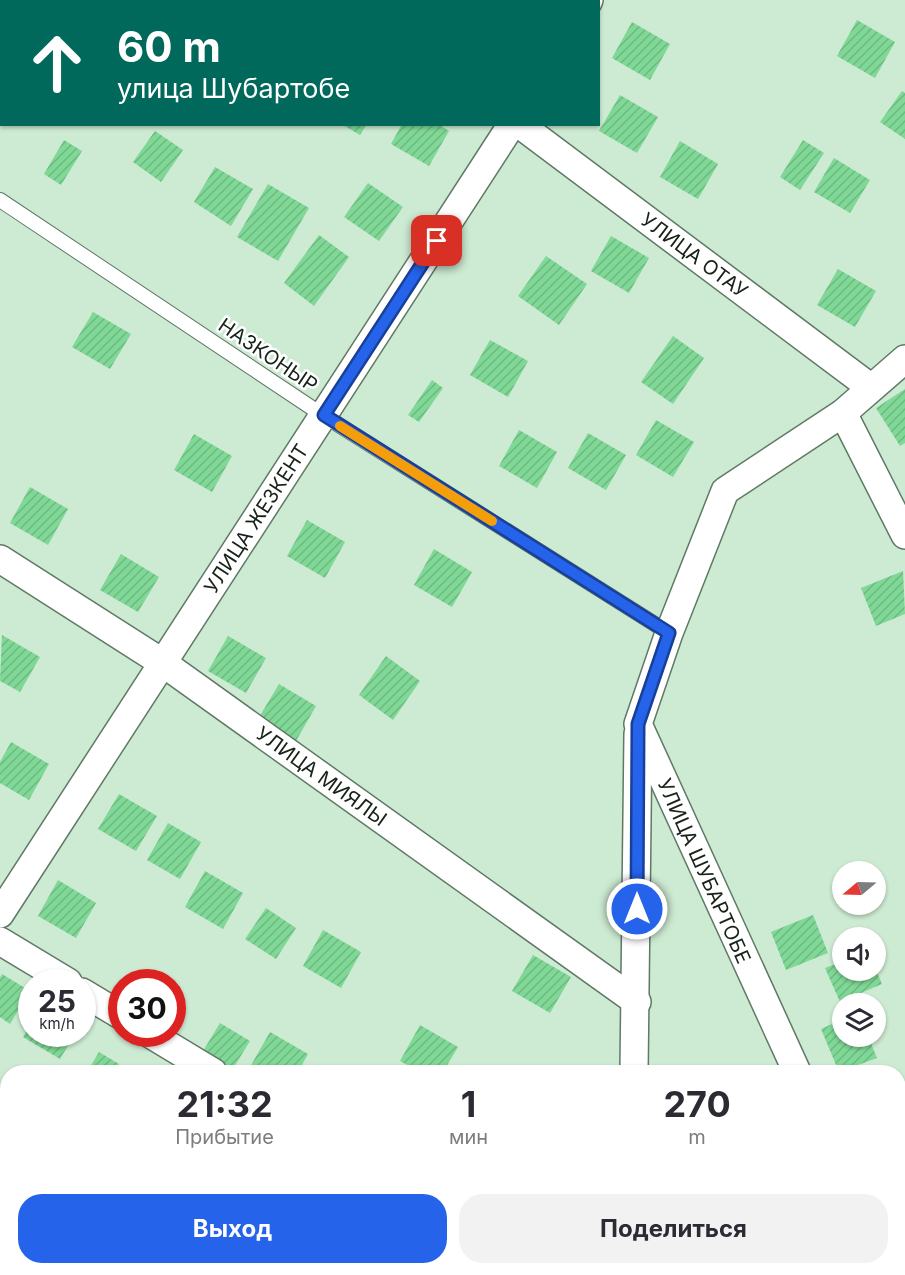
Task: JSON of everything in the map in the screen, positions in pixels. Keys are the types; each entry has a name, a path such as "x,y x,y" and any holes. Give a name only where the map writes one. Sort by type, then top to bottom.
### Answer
{"street":[{"name":"УЛИЦА ЖЕЗКЕНТ","path":"0,914 512,126"},
{"name":"УЛИЦА ОТАУ","path":"522,126 870,387"},
{"path":"634,1065 637,1002 638,724 669,633 726,491 843,413 870,387 905,359"},
{"path":"843,413 905,535"},
{"name":"УЛИЦА МИЯЛЫ","path":"0,559 163,663 637,1002"},
{"name":"УЛИЦА ШУБАРТОБЕ","path":"638,724 746,965 794,1065"},
{"path":"0,940 47,969"},
{"path":"172,1047 201,1065"}],"lane":[{"name":"НАЗКОНЫР","path":"0,200 324,415 669,633"}],"building":[{"path":"857,20 895,42 875,78 837,56"},
{"path":"632,22 670,44 650,80 612,58"},
{"path":"902,91 905,93 905,139 880,122"},
{"path":"620,95 658,117 637,153 599,131"},
{"path":"344,126 366,126 360,135"},
{"path":"401,126 441,126 449,131 429,166 391,144"},
{"path":"155,131 183,150 161,182 133,162"},
{"path":"64,140 82,151 61,185 44,174"},
{"path":"803,140 824,153 800,190 780,177"},
{"path":"680,141 718,164 698,199 660,177"},
{"path":"834,158 870,180 850,213 814,192"},
{"path":"215,167 253,189 231,226 194,202"},
{"path":"368,183 403,207 379,241 344,217"},
{"path":"268,184 309,208 278,261 237,237"},
{"path":"319,235 349,257 314,306 284,283"},
{"path":"611,236 649,258 629,293 591,271"},
{"path":"546,256 587,284 559,325 518,296"},
{"path":"838,269 876,291 855,327 817,305"},
{"path":"93,312 131,334 110,369 72,347"},
{"path":"673,336 704,358 673,404 641,382"},
{"path":"490,340 528,361 508,397 470,375"},
{"path":"432,380 443,388 419,422 408,415"},
{"path":"905,389 905,443 900,446 876,408"},
{"path":"656,420 694,442 673,477 636,455"},
{"path":"519,430 557,452 537,488 499,466"},
{"path":"588,433 626,455 606,490 568,468"},
{"path":"194,434 232,456 212,492 174,470"},
{"path":"30,487 68,509 48,545 10,523"},
{"path":"307,520 345,542 325,578 287,556"},
{"path":"434,549 472,572 452,607 414,585"},
{"path":"121,554 159,577 138,612 100,590"},
{"path":"903,571 905,614 876,626 861,588"},
{"path":"2,635 40,657 20,692 0,681"},
{"path":"228,636 266,658 246,693 208,671"},
{"path":"386,656 420,681 393,720 359,695"},
{"path":"279,684 316,706 296,741 258,719"},
{"path":"11,742 49,764 29,800 0,783 0,762"},
{"path":"119,794 157,816 136,851 98,829"},
{"path":"168,823 201,842 180,879 147,860"},
{"path":"205,871 243,893 223,929 185,907"},
{"path":"58,880 96,903 76,938 38,916"},
{"path":"266,908 296,928 276,959 245,939"},
{"path":"813,915 828,953 786,970 771,932"},
{"path":"323,930 361,952 341,988 303,966"},
{"path":"533,955 571,977 550,1013 512,991"},
{"path":"832,965 832,981 881,981 882,984 861,993 836,993 825,968"},
{"path":"2,974 18,984 18,1011 10,1024 0,1017 0,978"},
{"path":"220,1023 250,1041 235,1065 215,1065 200,1056"},
{"path":"832,1024 832,1047 872,1047 877,1058 858,1065 836,1065 821,1029"},
{"path":"420,1025 458,1047 447,1065 407,1065 400,1061"},
{"path":"270,1032 308,1054 302,1065 251,1065"},
{"path":"40,1047 67,1047 60,1059"},
{"path":"99,1052 119,1064 118,1065 91,1065"}],"slow traffic":[{"path":"340,426 492,521"}],"route":[{"path":"437,241 324,415 669,633 638,724 637,909"}]}
